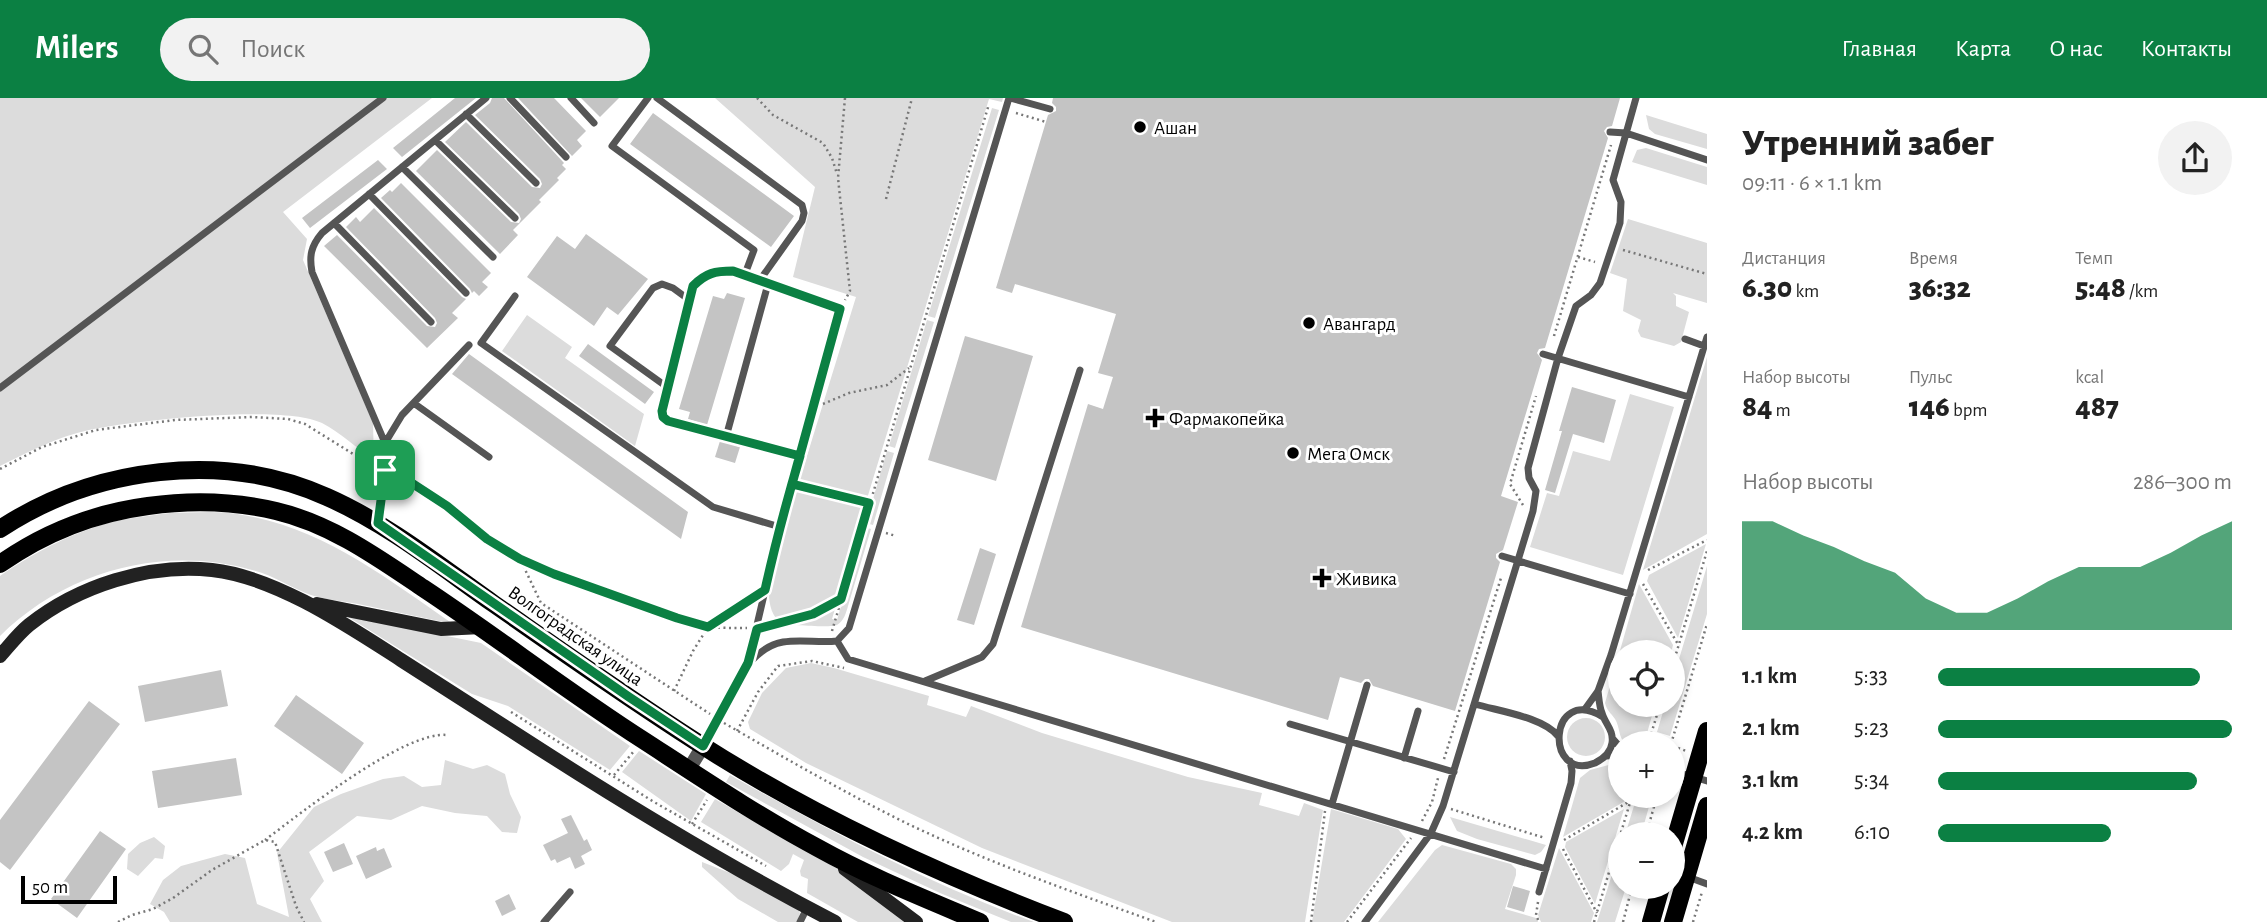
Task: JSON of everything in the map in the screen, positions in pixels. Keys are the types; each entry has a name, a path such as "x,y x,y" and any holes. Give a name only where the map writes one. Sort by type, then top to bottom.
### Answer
{"main road":[{"name":"Волгоградская улица","path":"0,529 49,501 98,483 152,472 221,471 279,481 326,496 378,523 629,697 784,795 900,855 1064,922"},
{"path":"0,565 19,551 58,531 118,510 171,503 231,503 277,512 318,526 361,547 482,627 614,722 819,849 916,922"},
{"path":"0,656 28,626 60,605 111,581 159,570 212,570 253,580 305,602 603,790 750,878 835,922"},
{"path":"305,602 442,629 482,627"},
{"path":"1683,822 1700,779 1707,731"},
{"path":"1673,922 1707,806"},
{"path":"819,849 981,922"},
{"path":"1651,922 1658,899"}],"street":[{"path":"689,769 703,746"}],"lane":[{"path":"0,388 383,98"},
{"path":"378,523 385,470 385,443 312,272 309,257 321,233 486,98"},
{"path":"510,98 566,157"},
{"path":"571,98 594,122"},
{"path":"648,98 612,146 754,250 745,274"},
{"path":"657,98 802,205 802,221 760,280"},
{"path":"748,663 763,649 781,642 833,641 849,628 1009,98 1050,109"},
{"path":"1365,922 1431,833 1443,806 1536,497 1528,468 1558,358 1576,306 1596,290 1620,223 1621,202 1613,180 1636,98"},
{"path":"466,114 536,183"},
{"path":"1612,133 1626,133 1707,160"},
{"path":"435,140 515,218"},
{"path":"402,167 493,257"},
{"path":"369,194 466,293"},
{"path":"334,223 432,322"},
{"path":"703,746 748,663 780,527 800,456 813,409 840,309 745,274 716,271 703,276 693,286 688,299 667,387 663,417 668,421 800,456"},
{"path":"667,387 610,346 653,288 662,284 688,299"},
{"path":"726,437 768,284"},
{"path":"515,296 481,343 713,507 780,527"},
{"path":"1541,723 1567,717 1585,709 1598,691 1707,337"},
{"path":"1685,339 1704,346"},
{"path":"385,443 402,415 469,345"},
{"path":"1546,354 1689,397"},
{"path":"924,682 982,657 993,644 1080,370"},
{"path":"415,404 489,457"},
{"path":"1504,557 1630,594"},
{"path":"833,641 848,659 1546,869"},
{"path":"1332,804 1367,685"},
{"path":"1598,691 1603,717 1611,731"},
{"path":"1475,704 1541,723 1558,736"},
{"path":"1585,709 1603,717"},
{"path":"1404,758 1418,711"},
{"path":"1539,892 1559,842 1571,783 1570,761 1560,750 1558,736 1559,727 1567,717"},
{"path":"1290,724 1454,772"},
{"path":"1570,761 1586,765 1595,763 1606,756 1608,751"},
{"path":"1571,783 1586,765"},
{"path":"1686,877 1706,884"},
{"path":"544,922 570,892"},
{"path":"800,922 807,908"}],"path":[{"path":"757,98 773,115 823,143 832,158 838,178 850,291 840,309"},
{"path":"838,178 845,98"},
{"path":"886,199 912,98"},
{"path":"833,641 841,599 989,104"},
{"path":"1013,112 1046,122"},
{"path":"1546,354 1578,257 1612,133"},
{"path":"1617,248 1707,274"},
{"path":"1578,257 1606,265"},
{"path":"813,409 849,393 887,385 909,368"},
{"path":"1524,505 1510,484 1537,394"},
{"path":"0,469 42,447 96,430 175,421 252,417 288,419 305,424 331,438 360,459 404,478 447,506 487,539 520,559 677,618 708,627 757,629 813,614 841,599"},
{"path":"792,484 869,503"},
{"path":"1644,572 1707,540"},
{"path":"1681,640 1707,551"},
{"path":"1425,816 1432,802 1504,557"},
{"path":"520,559 541,603 717,719 799,767 905,822 1039,880 1156,922"},
{"path":"1641,580 1676,640"},
{"path":"674,691 708,627 765,590"},
{"path":"1675,731 1707,624"},
{"path":"737,731 758,692 778,666 812,661 853,671"},
{"path":"511,712 692,824 766,866"},
{"path":"118,922 173,898 212,870 265,840 331,790 396,750 436,734 447,735"},
{"path":"1685,750 1691,752"},
{"path":"608,784 634,751"},
{"path":"692,824 709,797"},
{"path":"1311,922 1325,810 1332,804"},
{"path":"1443,806 1559,842 1597,913"},
{"path":"1559,842 1616,808"},
{"path":"1594,922 1628,808"},
{"path":"1348,922 1418,830"},
{"path":"265,840 275,842 304,922"},
{"path":"1693,922 1706,884"},
{"path":"1539,892 1536,915 1539,922"},
{"path":"1623,922 1629,899"}],"shaded area":[{"path":"0,98 432,98 283,212 307,239 303,260 373,423 374,461 322,423 303,417 243,414 172,418 89,430 54,441 0,466"},
{"path":"715,98 1003,98 1002,102 989,99 866,502 798,485 856,297 793,277 815,187"},
{"path":"992,108 999,110 935,318 928,316"},
{"path":"1646,115 1707,134 1707,149 1655,134 1649,129"},
{"path":"1646,148 1707,167 1707,185 1632,162 1637,150"},
{"path":"1628,219 1707,243 1707,303 1673,293 1676,296 1676,306 1689,312 1681,342 1674,346 1641,337 1638,331 1641,320 1623,311 1627,279 1610,273"},
{"path":"527,315 572,347 565,358 644,414 635,446 502,351"},
{"path":"927,320 934,322 895,448 889,446"},
{"path":"1707,357 1707,534 1643,570"},
{"path":"1630,394 1674,407 1623,575 1530,547 1547,493 1559,496 1573,451 1610,461"},
{"path":"887,451 894,453 873,525 866,523"},
{"path":"797,488 866,505 832,619 837,620 864,527 871,529 845,614 837,625 782,623 773,614 770,606 769,594"},
{"path":"170,513 229,513 291,528 348,554 375,570 453,624 317,597 252,570 218,563 184,561 117,569 85,580 26,613 0,636 0,576 42,550 88,529 120,520"},
{"path":"1706,544 1678,638 1647,581 1649,575"},
{"path":"1707,566 1707,614 1685,687 1685,640"},
{"path":"1639,584 1670,640 1623,640"},
{"path":"345,615 481,643 630,746 610,770 508,706 472,694"},
{"path":"811,663 929,696 927,705 966,717 971,706 1042,733 1188,777 1262,793 1259,805 1299,816 1304,803 1323,810 1305,922 1172,922 982,848 806,763 750,729 748,722 762,693 786,668"},
{"path":"1613,717 1652,717 1648,731 1619,731"},
{"path":"1661,717 1676,717 1672,731 1657,731"},
{"path":"1586,718 1599,724 1605,737 1599,750 1586,756 1573,750 1567,737 1573,724"},
{"path":"639,751 706,794 691,821 622,772"},
{"path":"445,760 473,769 487,765 505,774 510,794 521,817 517,833 502,832 487,816 422,806 391,820 357,816 309,852 324,881 310,899 322,922 170,922 164,912 150,904 163,880 181,866 225,854 245,858 257,904 289,917 277,853 314,807 383,779 404,776 422,787 441,785"},
{"path":"1608,765 1608,808 1613,808 1563,837 1580,778 1590,770"},
{"path":"730,775 841,836 917,873 1034,922 1011,922 863,857 726,782"},
{"path":"715,799 845,873 911,922 858,922 807,893 808,879 801,876 800,871 804,860 793,854 789,864 781,871 701,822"},
{"path":"1633,808 1649,808 1645,822 1629,822"},
{"path":"1331,809 1398,829 1406,839 1344,922 1312,922"},
{"path":"1624,809 1620,822 1608,822 1608,861 1595,904 1565,847 1566,842"},
{"path":"1450,817 1546,845 1535,855 1477,839 1457,831"},
{"path":"154,837 165,846 163,859 155,858 138,876 127,869 128,854 140,843"},
{"path":"1442,845 1511,864 1516,869 1516,875 1505,909 1536,918 1538,922 1378,922 1435,850"},
{"path":"1559,848 1594,913 1591,922 1541,922 1538,915"},
{"path":"702,862 738,876 797,907 800,913 797,922 778,922 738,899 702,867"},
{"path":"1608,887 1608,899 1622,899 1615,922 1597,922"}],"building":[{"path":"455,98 476,98 402,157 393,148"},
{"path":"492,98 504,98 564,163 562,165 566,169 539,200 541,202 513,230 518,235 500,254 416,171 437,150 511,222 519,223 519,214 445,142 466,122 532,187 540,188 540,179 475,115 490,103"},
{"path":"518,98 554,98 586,131 577,140 582,146 572,156"},
{"path":"581,98 619,98 600,117"},
{"name":"Мега Омск","path":"1053,98 1620,98 1612,126 1604,131 1608,138 1545,348 1539,349 1537,353 1542,360 1501,496 1518,502 1503,550 1496,554 1500,562 1455,711 1373,686 1369,679 1361,683 1340,677 1328,720 1021,627 1088,404 1103,409 1113,377 1098,373 1116,314 1015,284 1012,293 996,288 1048,115 1056,111"},
{"path":"653,113 794,216 771,247 630,144"},
{"path":"378,160 387,169 310,228 302,218"},
{"path":"401,183 491,273 482,282 488,287 479,296 474,291 472,293 381,198"},
{"path":"374,208 466,299 452,313 458,318 427,348 324,246 337,235 427,326 435,327 435,318 346,227 356,217 360,222"},
{"path":"586,234 648,279 618,315 607,307 594,326 527,277 557,236 575,249"},
{"path":"727,293 745,298 707,425 688,419 690,412 679,409 713,296 724,299"},
{"path":"965,336 1033,356 996,481 928,460"},
{"path":"588,344 654,392 645,404 579,356"},
{"path":"469,354 688,512 681,539 452,374"},
{"path":"1572,387 1616,400 1604,443 1573,434 1555,493 1545,490"},
{"path":"720,441 740,447 735,463 715,457"},
{"path":"980,548 996,554 974,625 957,620"},
{"path":"221,670 228,706 145,722 138,686"},
{"path":"296,695 364,743 342,774 274,726"},
{"path":"89,701 120,724 10,870 0,862 0,820"},
{"path":"236,758 242,795 158,808 152,771"},
{"path":"571,815 584,841 587,839 592,850 581,856 585,864 575,869 570,857 557,863 555,859 551,861 543,845 568,833 561,819"},
{"path":"100,831 126,849 77,918 51,899"},
{"path":"344,843 353,864 333,872 324,852"},
{"path":"376,847 377,851 384,848 392,867 366,879 356,856"},
{"path":"1513,886 1530,891 1524,912 1507,907"},
{"path":"509,894 516,909 502,916 495,901"}],"place":[{"name":"Ашан","path":"1140,127"},
{"name":"Авангард","path":"1309,323"},
{"name":"Фармакопейка","path":"1155,418"},
{"name":"Мега Омск","path":"1293,453"},
{"name":"Живика","path":"1322,578"}],"route":[{"path":"385,470 378,523 703,746 748,663 757,629 813,614 841,599 869,503 792,484 800,456 840,309 733,271 716,271 703,276 693,286 667,387 663,417 668,421 800,456 792,484 780,527 765,590 708,627 554,574 520,559 473,529 447,506 404,478 385,470"}]}
